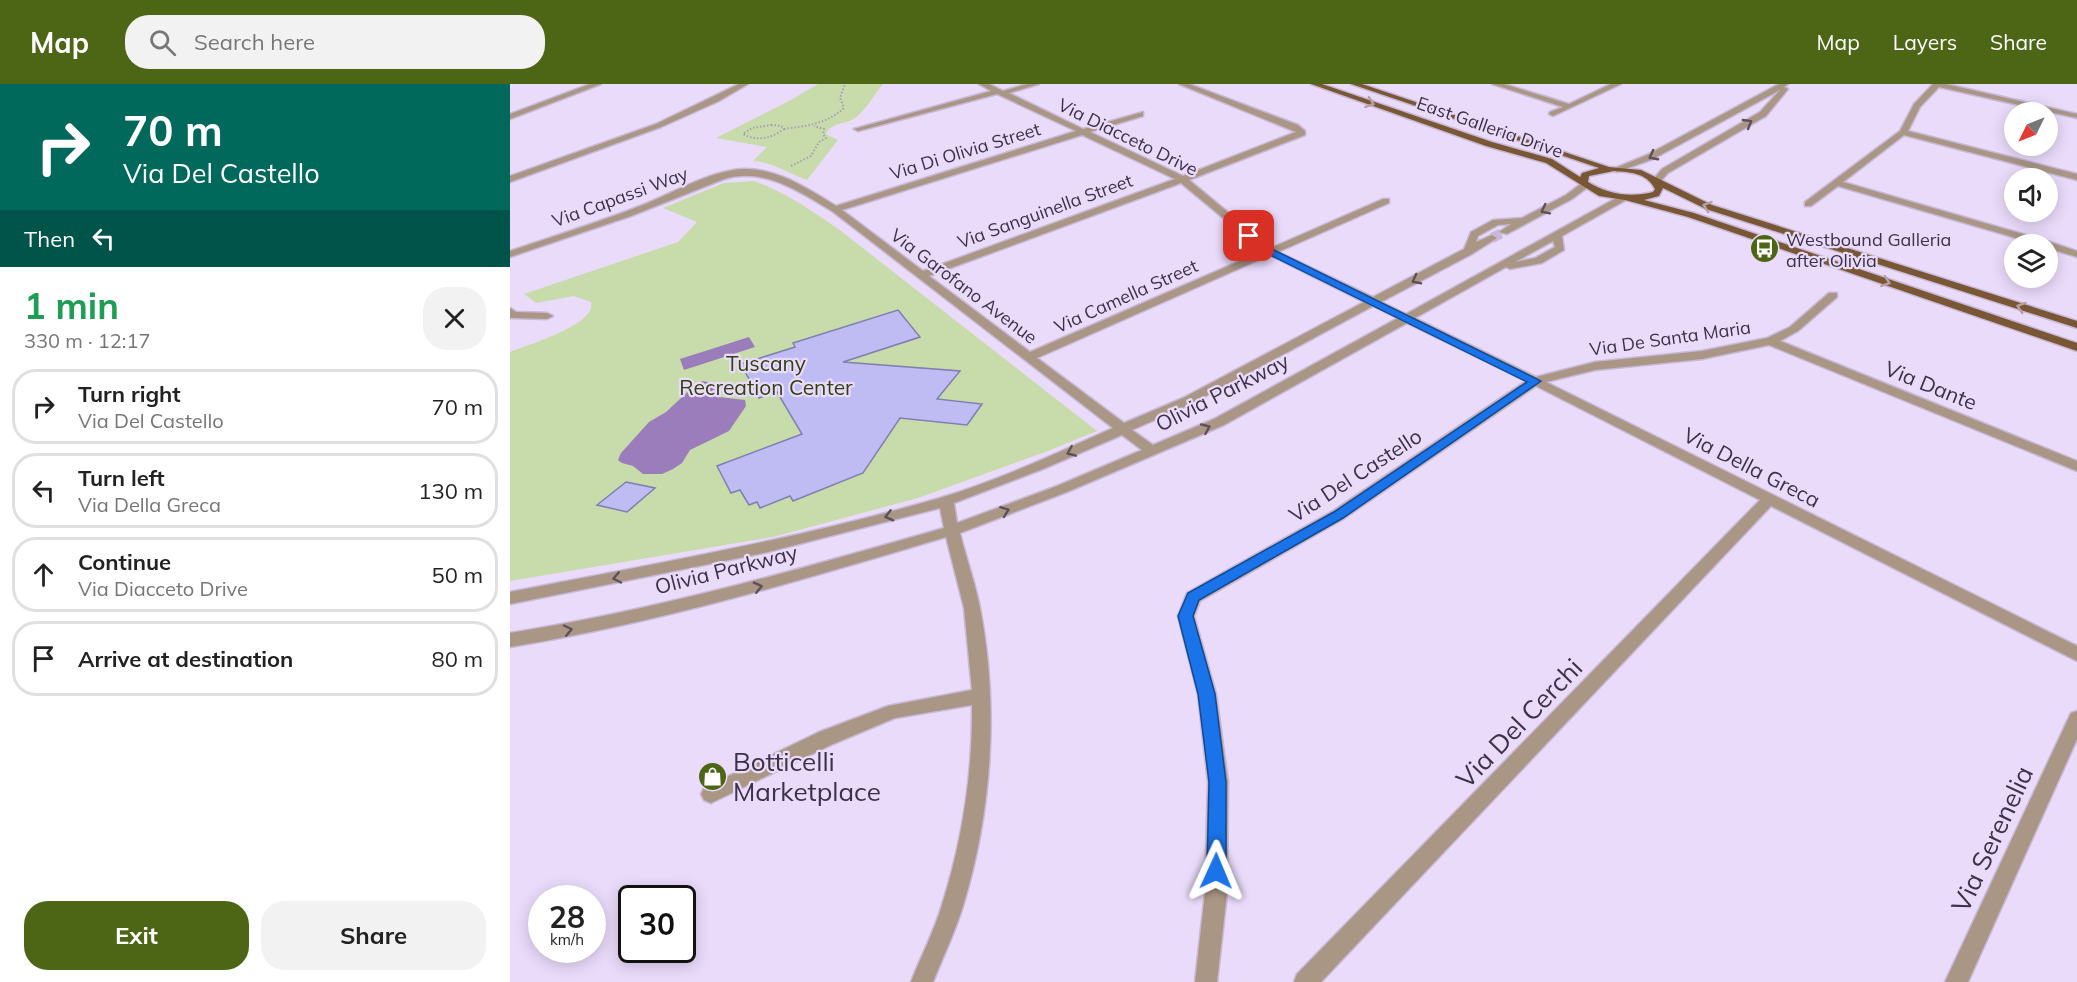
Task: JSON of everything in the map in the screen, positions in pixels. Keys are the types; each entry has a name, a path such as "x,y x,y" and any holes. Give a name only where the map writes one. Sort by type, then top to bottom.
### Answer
{"main road":[{"name":"East Galleria Drive","path":"1315,84 1489,144 1549,161 1602,194 1626,199"},
{"name":"East Galleria Drive","path":"1355,84 1614,168 1635,171 1656,182"},
{"path":"1585,183 1585,175 1591,171 1614,168"},
{"path":"1626,199 1656,194 1659,189 1656,182"},
{"path":"1656,182 1709,207 2077,326"},
{"path":"1626,199 1691,215 2077,347"}],"street":[{"path":"510,117 597,84"},
{"path":"510,179 657,127 744,84"},
{"name":"Via Diacceto Drive","path":"983,84 1181,179 1201,192 1269,251 1407,318"},
{"path":"858,129 1035,84"},
{"name":"Via Sanguinella Street","path":"921,274 1302,133 1294,127 1183,84"},
{"path":"1496,84 1569,106"},
{"path":"1553,114 1617,84"},
{"path":"1614,168 1652,158 1668,147 1738,112 1786,84"},
{"path":"1656,182 1665,171 1763,114 1786,84"},
{"path":"1808,204 1903,132 1910,115 1923,96 1937,84 2077,116"},
{"name":"Via Di Olivia Street","path":"835,209 1140,114"},
{"path":"1903,132 2077,177"},
{"name":"Via Garofano Avenue","path":"742,172 795,186 835,209 1153,452"},
{"name":"Via Capassi Way","path":"510,254 742,172"},
{"name":"Olivia Parkway","path":"1504,232 1569,197 1585,183"},
{"path":"1838,183 2010,234"},
{"name":"Olivia Parkway","path":"510,640 560,632 772,583 950,531 1153,452 1219,422 1626,199"},
{"name":"Via Camella Street","path":"1029,357 1386,201"},
{"name":"Olivia Parkway","path":"1468,252 1474,234 1479,231 1496,222 1524,221"},
{"name":"Olivia Parkway","path":"510,598 764,548 946,501 1125,430 1187,401 1492,238"},
{"path":"2058,248 2077,254"},
{"name":"Via De Santa Maria","path":"1535,381 1595,366 1702,355 1770,341 1794,329 1833,295"},
{"path":"510,311 513,315 547,316"},
{"name":"Via Della Greca","path":"1407,318 2077,654"},
{"name":"Via Dante","path":"1770,341 2077,465"},
{"name":"Via Del Castello","path":"1206,982 1216,893 1218,782 1207,694 1186,616 1193,597 1338,515 1535,381"},
{"name":"Via Del Cerchi","path":"1305,982 1770,499"},
{"path":"922,982 956,895 976,793 981,696 972,607 950,531 946,501"},
{"path":"711,794 826,738 894,711 981,696"},
{"name":"Via Serenelia","path":"1956,982 2077,719"}],"path":[{"path":"784,129 781,126 765,125 752,128 743,134 747,138 759,139 773,136 784,129 813,126 830,120 844,108 840,98 845,84"},
{"path":"788,167 811,156 819,142 826,138 823,134 824,129 813,126"}],"green space":[{"path":"818,84 883,84 859,115 829,130 826,134 838,140 807,180 774,166 753,161 767,147 716,138 789,101"},
{"name":"Tuscany Recreation Center","path":"754,181 788,197 841,231 1097,431 918,498 773,537 510,581 510,352 573,326 590,310 591,302 574,296 536,303 524,294 678,242 697,222 663,208 724,183"}],"shaded area":[{"path":"749,337 755,347 684,370 680,359"},
{"path":"703,381 716,384 714,394 719,397 745,400 746,406 729,431 690,450 682,463 662,474 643,474 633,466 618,460 621,453 649,422 666,412 696,384"}],"building":[{"path":"898,310 920,337 843,362 960,371 937,399 982,404 967,425 900,418 863,473 793,501 790,496 760,508 757,502 749,505 740,490 731,493 717,466 802,434 777,392 759,398 741,364 795,347 793,343"},
{"path":"626,482 655,488 627,512 597,505"}],"tunnel":[{"path":"1492,238 1504,232"}],"place":[{"name":"Westbound Galleria after Olivia","path":"1765,249"},
{"name":"Botticelli Marketplace","path":"712,776"}],"route":[{"path":"1216,871 1218,782 1207,694 1186,616 1193,597 1338,515 1535,381 1269,251 1249,236"}]}
